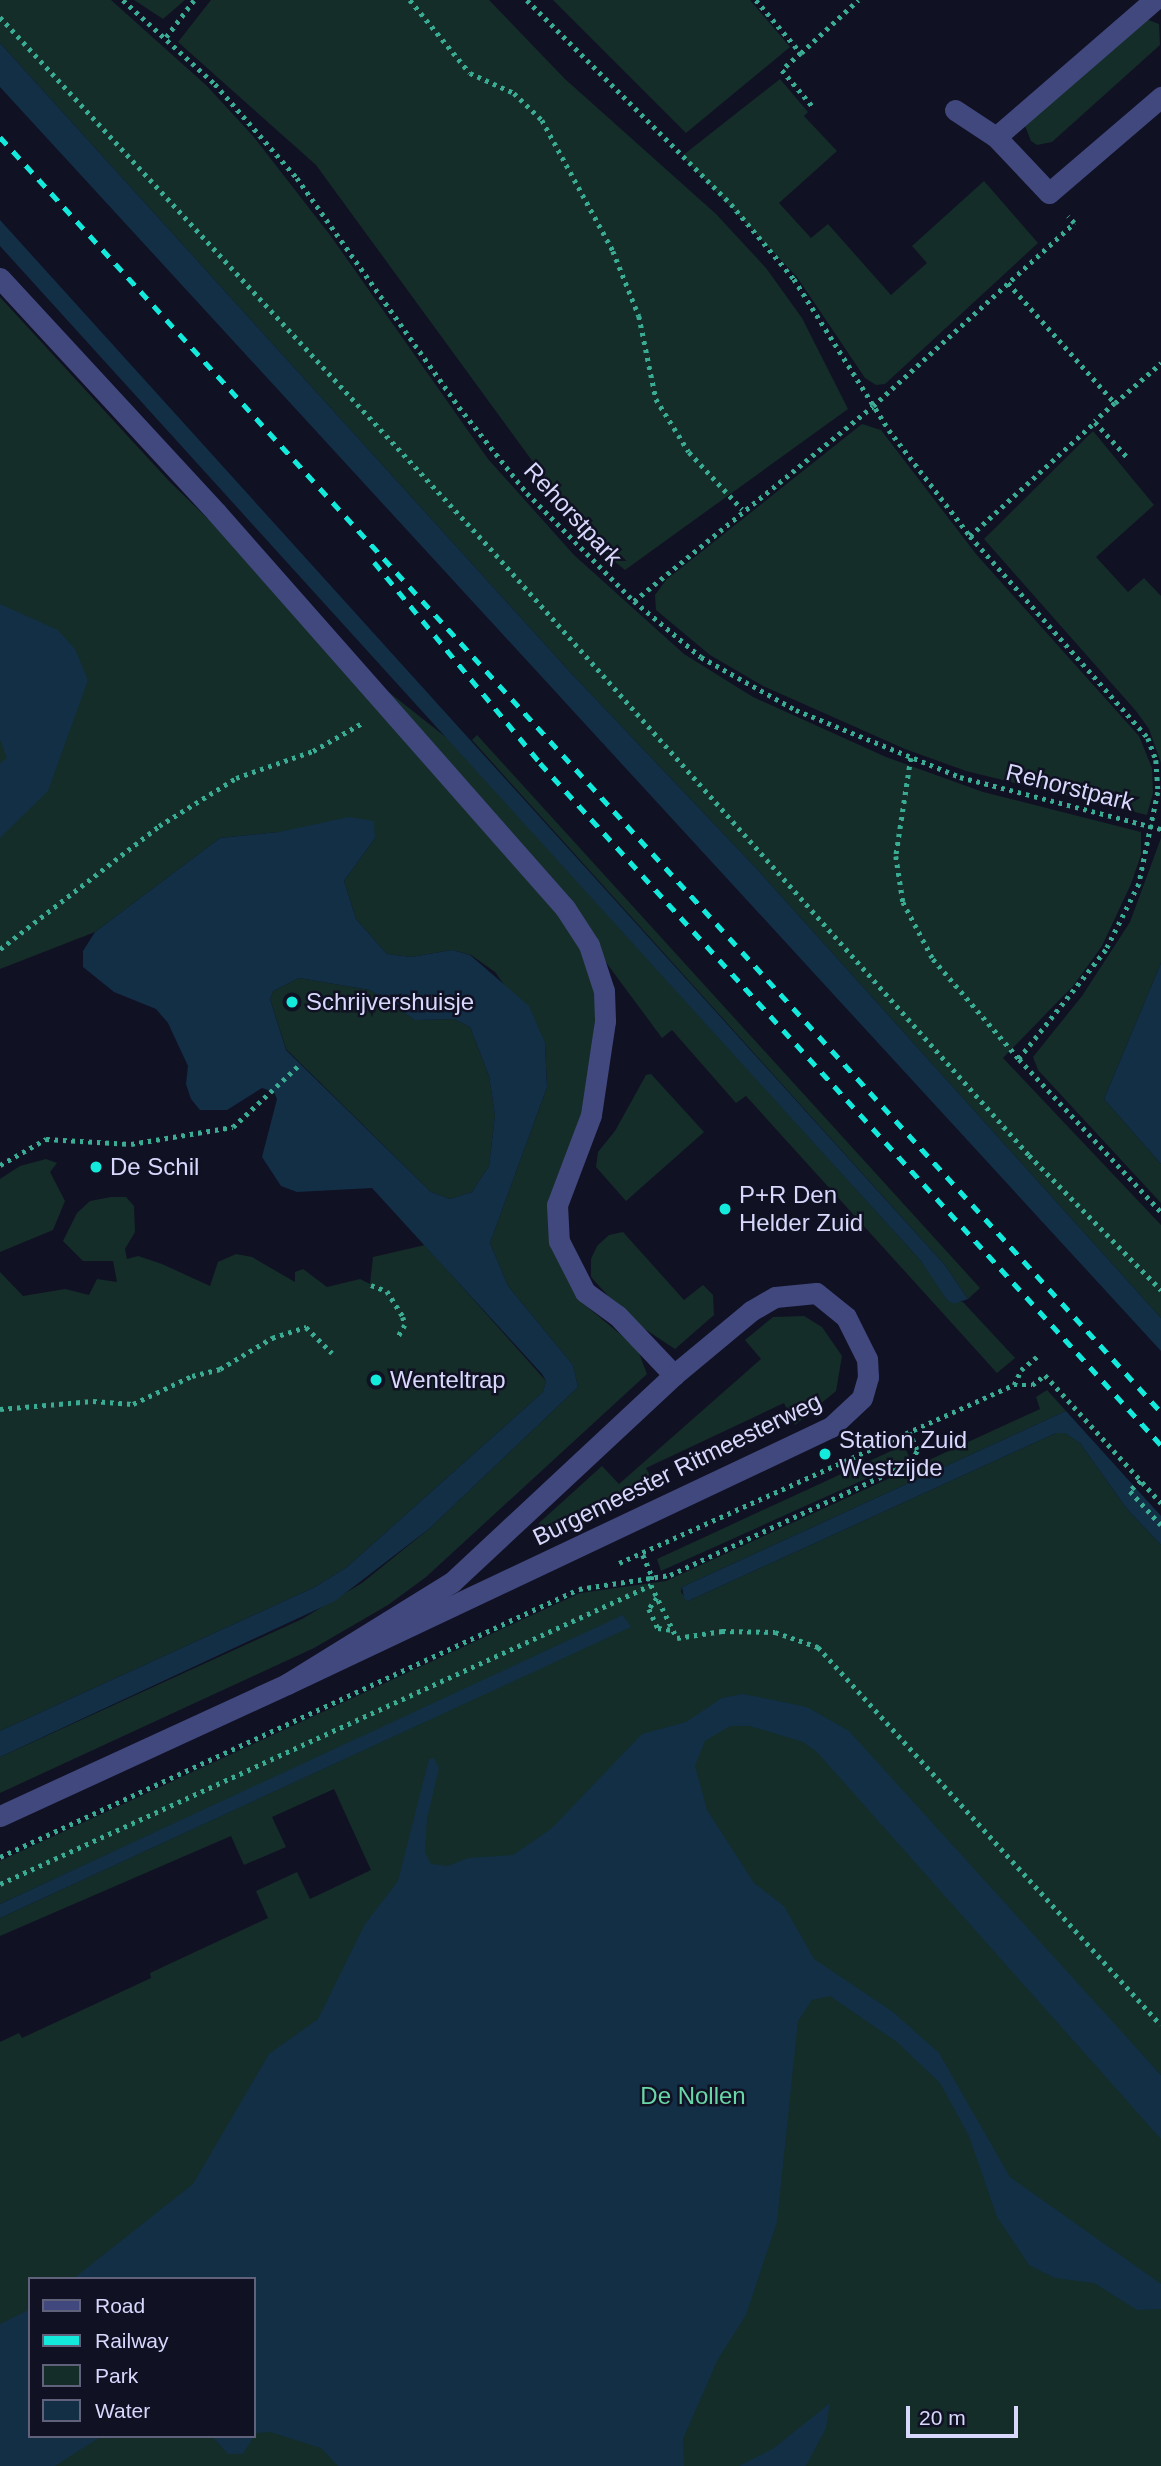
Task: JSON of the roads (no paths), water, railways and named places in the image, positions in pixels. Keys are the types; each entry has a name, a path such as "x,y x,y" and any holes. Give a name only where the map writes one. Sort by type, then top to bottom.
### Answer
{"street":[{"path":"996,136 1154,0"},
{"path":"955,110 996,136 1049,193 1161,97"},
{"path":"0,278 216,512 565,908 589,945 604,991 605,1021 591,1115 557,1205 559,1241 585,1292 617,1315 674,1376"},
{"name":"Burgemeester Ritmeesterweg","path":"0,1816 287,1684 816,1435 862,1398 868,1377 867,1359 845,1317 816,1293 796,1292 775,1297 751,1311 674,1376 452,1582 287,1684"}],"water":[{"path":"0,43 571,673 755,867 1161,1318 1161,1351 0,87"},
{"path":"0,220 944,1264 968,1299 954,1304 947,1300 921,1261 0,246"},
{"path":"0,604 58,630 75,649 88,680 48,791 0,838 0,763 7,758 0,740"},
{"path":"349,817 374,821 375,838 344,881 356,919 387,954 411,957 452,950 470,955 529,1006 545,1043 547,1087 490,1243 508,1286 573,1365 578,1387 430,1528 335,1601 0,1757 0,1731 315,1587 347,1567 543,1392 546,1381 542,1374 372,1188 297,1192 281,1186 262,1157 277,1099 274,1092 262,1088 227,1110 200,1110 191,1099 186,1084 188,1066 168,1023 156,1009 114,992 83,967 83,951 95,932 220,838 279,832","holes":["299,978 370,990 415,1020 454,1019 470,1027 489,1076 495,1115 489,1166 472,1192 450,1199 431,1192 286,1050 270,999 273,991"]},
{"path":"1161,963 1161,1164 1104,1099"},
{"path":"1066,1411 1161,1516 1161,1545 1127,1509 1080,1443 1065,1433 1056,1433 688,1601 684,1598 682,1587"},
{"path":"623,1615 631,1627 0,1918 0,1904"},
{"path":"743,1694 807,1707 849,1731 1161,2075 1161,2139 817,1752 803,1742 750,1726 730,1726 705,1741 695,1766 707,1810 754,1883 784,1906 814,1959 893,2012 939,2053 1010,2177 1161,2284 1161,2309 1137,2310 1094,2283 1055,2278 1029,2265 997,2217 969,2136 940,2083 897,2042 830,1996 812,2000 798,2021 777,2222 746,2315 718,2359 683,2439 684,2466 338,2466 321,2448 270,2432 256,2433 256,2277 76,2277 193,2184 269,2054 318,2019 365,1924 398,1881 429,1759 434,1758 439,1768 427,1819 425,1852 431,1864 448,1866 468,1858 513,1855 551,1829 642,1734 686,1722 722,1698"},
{"path":"28,2310 28,2438 99,2438 55,2466 0,2466 0,2324"},
{"path":"830,2403 826,2428 806,2466 739,2466 774,2448"},
{"path":"214,2438 253,2438 243,2454 228,2454"}],"railway":[{"path":"0,137 1161,1412"},
{"path":"374,562 540,763 1161,1445"}],"place":[{"name":"Schrijvershuisje","path":"292,1002"},
{"name":"De Schil","path":"96,1167"},
{"name":"P+R Den Helder Zuid","path":"725,1209"},
{"name":"Wenteltrap","path":"376,1380"},
{"name":"Station Zuid Westzijde","path":"825,1454"}],"park label":[{"name":"De Nollen","path":"693,2096"}]}
